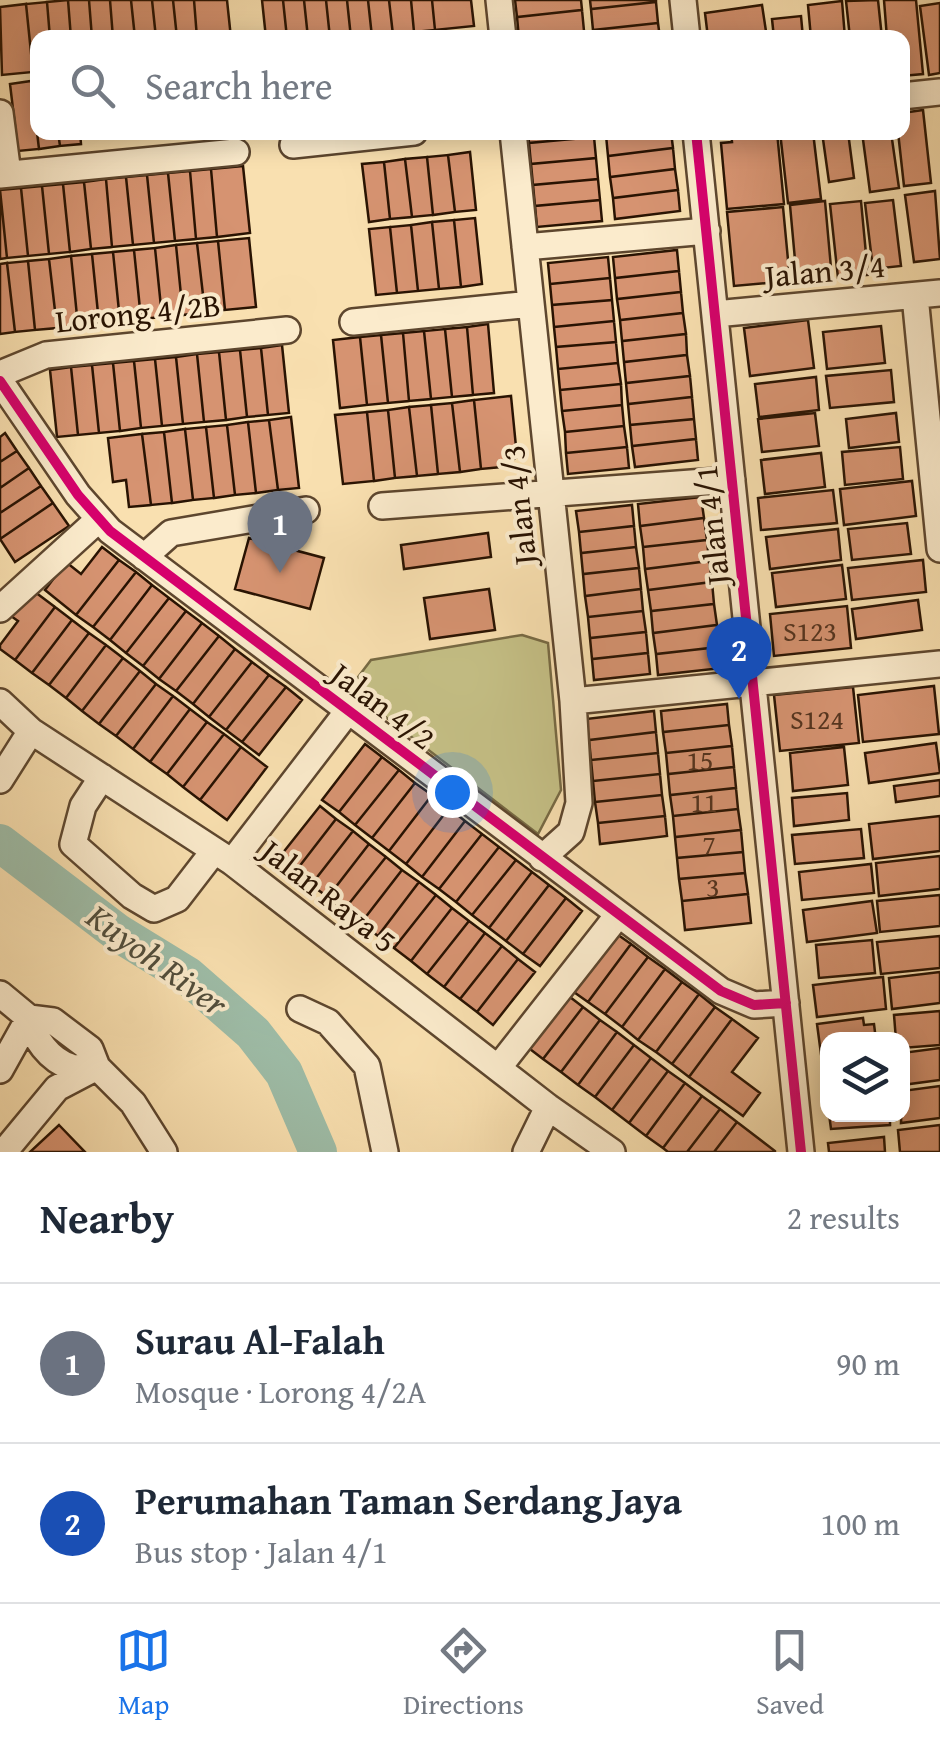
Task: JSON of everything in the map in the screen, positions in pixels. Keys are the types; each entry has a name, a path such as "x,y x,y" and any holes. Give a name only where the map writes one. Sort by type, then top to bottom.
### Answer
{"street":[{"path":"499,0 502,30"},
{"path":"683,0 686,30"},
{"path":"910,95 940,92"},
{"path":"0,112 4,175 236,152"},
{"path":"293,145 340,140"},
{"name":"Jalan 4/3","path":"513,140 573,701 578,803 571,832 542,858"},
{"name":"Jalan 4/1","path":"697,140 801,1152"},
{"path":"525,247 706,230"},
{"path":"927,294 940,548"},
{"name":"Jalan 3/4","path":"715,314 927,294"},
{"path":"353,322 531,304"},
{"name":"Lorong 4/2B","path":"0,378 46,355 287,330"},
{"name":"Jalan 4/2","path":"0,378 78,495 110,531 721,991 754,1006 786,1004"},
{"path":"382,506 732,480"},
{"path":"144,556 171,533 306,510"},
{"path":"0,609 98,519"},
{"path":"573,701 940,664"},
{"name":"Jalan Raya 5","path":"0,702 32,731 223,856 612,1152"},
{"path":"102,778 83,806 74,844 132,896 154,909 177,899 223,856 348,711"},
{"path":"5,774 32,731"},
{"path":"498,1068 618,915"},
{"path":"0,994 29,1018 54,1021 90,1049 97,1067 133,1103 164,1152"},
{"path":"300,1009 328,1022 368,1066 385,1152"},
{"path":"0,1070 29,1018"},
{"path":"4,1152 57,1088 97,1067"},
{"path":"526,1152 548,1106"}],"shaded area":[{"path":"522,635 548,643 561,790 538,834 349,689 371,660"}],"building":[{"path":"68,0 70,30 49,30 47,2"},
{"path":"68,0 89,0 91,30 70,30"},
{"path":"89,0 110,0 112,30 91,30"},
{"path":"110,0 131,0 134,30 112,30"},
{"path":"131,0 152,0 155,30 134,30"},
{"path":"152,0 173,0 176,30 155,30"},
{"path":"173,0 194,0 196,30 176,30"},
{"path":"194,0 227,0 230,30 196,30"},
{"path":"262,0 283,0 286,30 265,30"},
{"path":"283,0 304,0 307,30 286,30"},
{"path":"304,0 326,0 329,30 307,30"},
{"path":"326,0 347,0 350,30 329,30"},
{"path":"347,0 368,0 371,30 350,30"},
{"path":"368,0 389,0 392,30 371,30"},
{"path":"389,0 411,0 414,30 392,30"},
{"path":"411,0 432,0 435,30 414,30"},
{"path":"432,0 471,0 474,26 435,30"},
{"path":"515,0 581,0 582,10 517,17"},
{"path":"590,0 656,0 656,2 591,9"},
{"path":"878,0 881,30 849,30 846,1"},
{"path":"884,0 916,0 923,74 910,75 910,30 886,30"},
{"path":"842,1 844,30 810,30 808,5"},
{"path":"47,2 49,30 30,30 30,43 26,4"},
{"path":"656,2 658,23 593,30 591,9"},
{"path":"940,3 940,73 929,75 920,6"},
{"path":"26,4 30,72 2,75 0,7"},
{"path":"762,5 766,30 707,30 705,13"},
{"path":"582,10 584,30 518,30 517,17"},
{"path":"801,16 802,30 773,30 772,19"},
{"path":"658,23 659,30 593,30"},
{"path":"30,81 30,140 38,140 39,149 18,151 10,84"},
{"path":"923,110 931,183 904,186 899,140 910,140 910,112"},
{"path":"38,140 59,140 60,146 39,149"},
{"path":"59,140 81,140 81,144 60,146"},
{"path":"594,140 596,158 531,164 529,143"},
{"path":"606,140 672,140 673,148 608,156"},
{"path":"778,140 784,204 727,209 721,143"},
{"path":"781,140 814,140 821,199 788,203"},
{"path":"823,140 849,140 854,178 829,182"},
{"path":"863,140 892,140 899,188 870,192"},
{"path":"673,148 675,169 610,177 608,156"},
{"path":"470,152 476,210 455,212 448,155"},
{"path":"448,155 455,212 433,215 427,157"},
{"path":"427,157 433,215 412,217 405,159"},
{"path":"596,158 598,179 533,185 531,164"},
{"path":"405,159 412,217 390,219 384,162"},
{"path":"384,162 390,219 369,222 362,164"},
{"path":"243,166 250,233 217,237 211,169"},
{"path":"211,169 217,237 196,239 190,171"},
{"path":"675,169 678,190 613,198 610,177"},
{"path":"190,171 196,239 175,241 168,173"},
{"path":"168,173 175,241 154,243 147,175"},
{"path":"147,175 154,243 133,245 126,177"},
{"path":"126,177 133,245 112,247 106,179"},
{"path":"106,179 112,247 91,249 84,182"},
{"path":"598,179 600,200 535,206 533,185"},
{"path":"84,182 91,249 70,252 63,184"},
{"path":"63,184 70,252 49,254 42,186"},
{"path":"42,186 49,254 28,256 21,188"},
{"path":"21,188 28,256 7,258 0,190"},
{"path":"0,190 7,258 0,259"},
{"path":"678,190 680,211 615,219 613,198"},
{"path":"935,191 940,259 914,262 905,195"},
{"path":"600,200 602,221 537,227 535,206"},
{"path":"893,200 901,266 873,269 865,203"},
{"path":"825,201 832,279 797,282 790,205"},
{"path":"861,201 868,275 838,278 830,204"},
{"path":"783,207 790,281 734,286 727,212"},
{"path":"475,218 482,284 461,287 454,220"},
{"path":"454,220 461,287 439,289 432,222"},
{"path":"432,222 439,289 418,291 411,225"},
{"path":"411,225 418,291 397,293 390,227"},
{"path":"390,227 397,293 376,295 369,229"},
{"path":"249,238 256,307 225,310 218,241"},
{"path":"218,241 225,310 205,312 197,243"},
{"path":"197,243 205,312 183,315 176,245"},
{"path":"176,245 183,315 162,317 155,248"},
{"path":"155,248 162,317 141,319 134,250"},
{"path":"134,250 141,319 120,321 113,252"},
{"path":"677,250 679,271 615,278 613,257"},
{"path":"113,252 120,321 99,323 92,254"},
{"path":"92,254 99,323 78,326 71,256"},
{"path":"71,256 78,326 57,328 49,259"},
{"path":"608,257 610,278 550,284 548,263"},
{"path":"49,259 57,328 35,330 28,261"},
{"path":"28,261 35,330 15,332 7,263"},
{"path":"7,263 15,332 0,334 0,264"},
{"path":"679,271 681,292 617,299 615,278"},
{"path":"610,278 612,300 552,305 550,284"},
{"path":"681,292 683,313 620,320 617,299"},
{"path":"612,300 614,321 554,327 552,305"},
{"path":"683,313 686,334 622,341 620,320"},
{"path":"808,320 814,368 750,376 744,328"},
{"path":"614,321 616,342 556,347 554,327"},
{"path":"488,324 494,393 473,395 467,327"},
{"path":"881,326 885,363 827,369 823,332"},
{"path":"467,327 473,395 452,397 445,329"},
{"path":"445,329 452,397 431,399 424,331"},
{"path":"424,331 431,399 409,401 403,333"},
{"path":"403,333 409,401 388,403 381,335"},
{"path":"686,334 687,355 624,362 622,341"},
{"path":"381,335 388,403 367,405 360,337"},
{"path":"360,337 367,405 340,408 333,340"},
{"path":"616,342 618,363 558,369 556,347"},
{"path":"282,345 289,413 268,415 261,348"},
{"path":"261,348 268,415 247,417 240,350"},
{"path":"240,350 247,417 226,420 219,352"},
{"path":"219,352 226,420 204,422 197,354"},
{"path":"197,354 204,422 183,424 176,357"},
{"path":"687,355 690,376 626,383 624,362"},
{"path":"176,357 183,424 162,426 155,359"},
{"path":"155,359 162,426 141,428 134,361"},
{"path":"134,361 141,428 120,431 113,363"},
{"path":"113,363 120,431 99,433 92,365"},
{"path":"618,363 621,384 560,390 558,369"},
{"path":"92,365 99,433 78,435 71,367"},
{"path":"71,367 78,435 57,437 50,370"},
{"path":"891,370 894,402 830,408 826,376"},
{"path":"690,376 692,397 628,404 626,383"},
{"path":"816,377 819,410 759,417 755,384"},
{"path":"621,384 622,405 562,411 560,390"},
{"path":"511,396 517,457 502,467 481,469 474,400"},
{"path":"692,397 694,419 630,425 628,404"},
{"path":"474,400 481,469 460,472 452,403"},
{"path":"452,403 460,472 438,474 431,405"},
{"path":"431,405 438,474 417,476 409,407"},
{"path":"622,405 624,426 565,432 562,411"},
{"path":"409,407 417,476 395,478 388,410"},
{"path":"388,410 395,478 374,481 367,412"},
{"path":"367,412 374,481 343,484 335,415"},
{"path":"815,413 819,446 762,452 758,419"},
{"path":"896,413 899,442 849,448 846,419"},
{"path":"291,417 299,488 278,490 269,420"},
{"path":"694,419 696,439 632,446 630,425"},
{"path":"269,420 278,490 256,493 248,422"},
{"path":"248,422 256,493 235,495 227,425"},
{"path":"227,425 235,495 214,498 206,427"},
{"path":"624,426 627,447 566,453 565,432"},
{"path":"206,427 214,498 193,500 185,429"},
{"path":"185,429 193,500 172,503 164,432"},
{"path":"164,432 172,503 151,505 142,434"},
{"path":"5,433 17,451 0,462 0,437"},
{"path":"142,434 151,505 129,507 126,480 113,482 108,438"},
{"path":"696,439 698,460 635,467 632,446"},
{"path":"627,447 629,468 568,474 566,453"},
{"path":"900,447 903,479 845,485 842,452"},
{"path":"17,451 29,468 0,488 0,462"},
{"path":"821,453 825,487 765,494 761,460"},
{"path":"29,468 41,486 0,513 0,488"},
{"path":"912,481 916,516 844,525 840,489"},
{"path":"41,486 53,503 0,539 0,513"},
{"path":"833,490 837,523 761,530 758,498"},
{"path":"701,497 704,518 640,526 638,504"},
{"path":"53,503 69,526 15,562 0,539"},
{"path":"632,505 634,526 579,532 576,511"},
{"path":"704,518 707,540 643,547 640,526"},
{"path":"907,523 911,554 852,560 848,529"},
{"path":"634,526 636,547 581,553 579,532"},
{"path":"838,529 841,560 770,569 766,537"},
{"path":"488,533 491,557 404,569 401,545"},
{"path":"249,538 324,558 310,609 235,589"},
{"path":"707,540 709,561 645,569 643,547"},
{"path":"102,547 119,560 76,615 45,590 66,562 81,574"},
{"path":"636,547 639,568 583,574 581,553"},
{"path":"119,560 136,572 93,627 76,615"},
{"path":"923,560 926,592 852,600 848,568"},
{"path":"709,561 712,582 648,590 645,569"},
{"path":"842,565 846,599 776,607 772,573"},
{"path":"639,568 641,589 585,596 583,574"},
{"path":"136,572 152,585 110,640 93,627"},
{"path":"712,582 714,604 651,611 648,590"},
{"path":"152,585 169,598 126,653 110,640"},
{"path":"31,589 55,607 15,660 0,645 18,621 11,616"},
{"path":"489,589 495,630 430,639 424,598"},
{"path":"641,589 643,611 588,617 585,596"},
{"path":"169,598 186,611 143,666 126,653"},
{"path":"918,600 922,630 856,639 852,609"},
{"path":"714,604 717,625 653,633 651,611"},
{"path":"847,606 851,648 774,656 770,614"},
{"path":"55,607 72,620 32,673 15,660"},
{"path":"186,611 202,623 159,679 143,666"},
{"path":"643,611 646,632 590,638 588,617"},
{"path":"72,620 89,633 49,685 32,673"},
{"path":"202,623 219,636 176,691 159,679"},
{"path":"717,625 719,647 656,654 653,633"},
{"path":"646,632 648,653 592,659 590,638"},
{"path":"89,633 106,645 66,698 49,685"},
{"path":"219,636 235,649 193,704 176,691"},
{"path":"106,645 123,658 82,711 66,698"},
{"path":"719,647 722,668 658,675 656,654"},
{"path":"235,649 252,662 209,717 193,704"},
{"path":"648,653 650,674 594,680 592,659"},
{"path":"123,658 140,671 99,724 82,711"},
{"path":"252,662 269,675 226,730 209,717"},
{"path":"140,671 156,684 116,736 99,724"},
{"path":"269,675 286,687 242,742 226,730"},
{"path":"156,684 173,696 133,749 116,736"},
{"path":"934,686 939,734 863,742 858,695"},
{"path":"286,687 302,700 259,755 242,742"},
{"path":"853,687 859,743 780,751 774,695"},
{"path":"173,696 190,709 150,762 133,749"},
{"path":"727,704 729,725 663,732 661,711"},
{"path":"190,709 207,722 167,774 150,762"},
{"path":"654,711 656,732 589,740 586,719"},
{"path":"207,722 224,734 183,787 167,774"},
{"path":"729,725 732,746 666,753 663,732"},
{"path":"656,732 658,753 591,760 589,740"},
{"path":"224,734 241,747 200,800 183,787"},
{"path":"936,743 940,773 869,783 865,753"},
{"path":"365,744 382,757 339,812 322,800"},
{"path":"732,746 734,767 668,774 666,753"},
{"path":"241,747 267,767 227,820 200,800"},
{"path":"844,747 848,785 793,791 790,753"},
{"path":"658,753 660,774 593,781 591,760"},
{"path":"382,757 399,770 355,825 339,812"},
{"path":"734,767 736,788 670,795 668,774"},
{"path":"399,770 415,783 372,838 355,825"},
{"path":"660,774 662,795 595,802 593,781"},
{"path":"940,780 940,796 896,802 894,786"},
{"path":"415,783 432,795 389,851 372,838"},
{"path":"736,788 738,809 673,816 670,795"},
{"path":"847,793 849,820 794,826 792,798"},
{"path":"432,795 449,808 406,864 389,851"},
{"path":"662,795 665,816 598,823 595,802"},
{"path":"320,806 336,819 295,872 278,859"},
{"path":"449,808 465,821 422,877 406,864"},
{"path":"738,809 741,830 675,837 673,816"},
{"path":"665,816 667,836 600,844 598,823"},
{"path":"940,816 940,851 873,859 869,824"},
{"path":"336,819 353,831 311,885 295,872"},
{"path":"465,821 482,834 439,889 422,877"},
{"path":"861,829 864,858 795,864 792,835"},
{"path":"741,830 743,852 677,858 675,837"},
{"path":"353,831 369,844 328,897 311,885"},
{"path":"482,834 499,847 456,902 439,889"},
{"path":"369,844 386,857 344,910 328,897"},
{"path":"499,847 516,860 472,915 456,902"},
{"path":"743,852 745,873 679,879 677,858"},
{"path":"940,856 940,889 879,896 876,863"},
{"path":"386,857 402,870 361,923 344,910"},
{"path":"516,860 532,872 489,928 472,915"},
{"path":"871,864 874,893 802,900 799,872"},
{"path":"402,870 419,882 378,936 361,923"},
{"path":"532,872 549,885 506,941 489,928"},
{"path":"745,873 748,894 682,901 679,879"},
{"path":"419,882 436,895 394,948 378,936"},
{"path":"549,885 566,898 523,954 506,941"},
{"path":"748,894 751,923 685,930 682,901"},
{"path":"436,895 452,908 411,961 394,948"},
{"path":"940,895 940,926 880,932 877,901"},
{"path":"566,898 582,911 540,966 523,954"},
{"path":"872,901 877,933 807,942 803,910"},
{"path":"452,908 469,921 427,974 411,961"},
{"path":"469,921 485,933 444,987 427,974"},
{"path":"614,932 631,944 588,1002 571,990"},
{"path":"485,933 502,946 460,999 444,987"},
{"path":"940,936 940,968 881,974 877,942"},
{"path":"872,940 875,973 819,978 816,945"},
{"path":"631,944 648,957 605,1014 588,1002"},
{"path":"502,946 518,959 477,1012 460,999"},
{"path":"648,957 665,969 622,1027 605,1014"},
{"path":"518,959 535,972 493,1025 477,1012"},
{"path":"665,969 682,982 638,1040 622,1027"},
{"path":"940,972 940,1003 892,1009 889,978"},
{"path":"883,977 886,1009 817,1017 813,985"},
{"path":"682,982 699,994 656,1052 638,1040"},
{"path":"566,994 583,1007 543,1059 526,1046"},
{"path":"699,994 715,1007 672,1064 656,1052"},
{"path":"583,1007 600,1020 561,1072 543,1059"},
{"path":"715,1007 732,1019 689,1077 672,1064"},
{"path":"940,1011 940,1045 910,1047 910,1032 895,1032 894,1015"},
{"path":"863,1018 864,1025 874,1024 875,1032 820,1032 820,1046 817,1024"},
{"path":"732,1019 758,1038 732,1072 760,1093 743,1116 689,1077"},
{"path":"600,1020 617,1032 578,1085 561,1072"},
{"path":"617,1032 634,1045 595,1097 578,1085"},
{"path":"634,1045 651,1058 612,1110 595,1097"},
{"path":"940,1048 940,1080 910,1084 910,1052"},
{"path":"651,1058 668,1071 629,1123 612,1110"},
{"path":"668,1071 685,1083 646,1136 629,1123"},
{"path":"685,1083 702,1096 663,1148 646,1136"},
{"path":"940,1086 940,1118 910,1122 910,1090"},
{"path":"702,1096 720,1109 687,1152 668,1152 663,1148"},
{"path":"720,1109 737,1122 714,1152 687,1152"},
{"path":"737,1122 775,1151 775,1152 714,1152"},
{"path":"830,1122 890,1122 890,1125 831,1129"},
{"path":"59,1125 85,1152 30,1152"},
{"path":"940,1125 940,1152 900,1152 898,1130"},
{"path":"884,1137 885,1152 829,1152 828,1143"}],"waterway":[{"name":"Kuyoh River","path":"0,843 118,933 188,976 253,1033 284,1073 318,1152"}],"cycle path":[{"path":"697,140 801,1152"},
{"path":"0,381 78,495 110,531 721,991 754,1005 786,1003"}],"place":[{"name":"Surau Al-Falah","path":"280,573"},
{"name":"Perumahan Taman Serdang Jaya","path":"739,699"}]}
